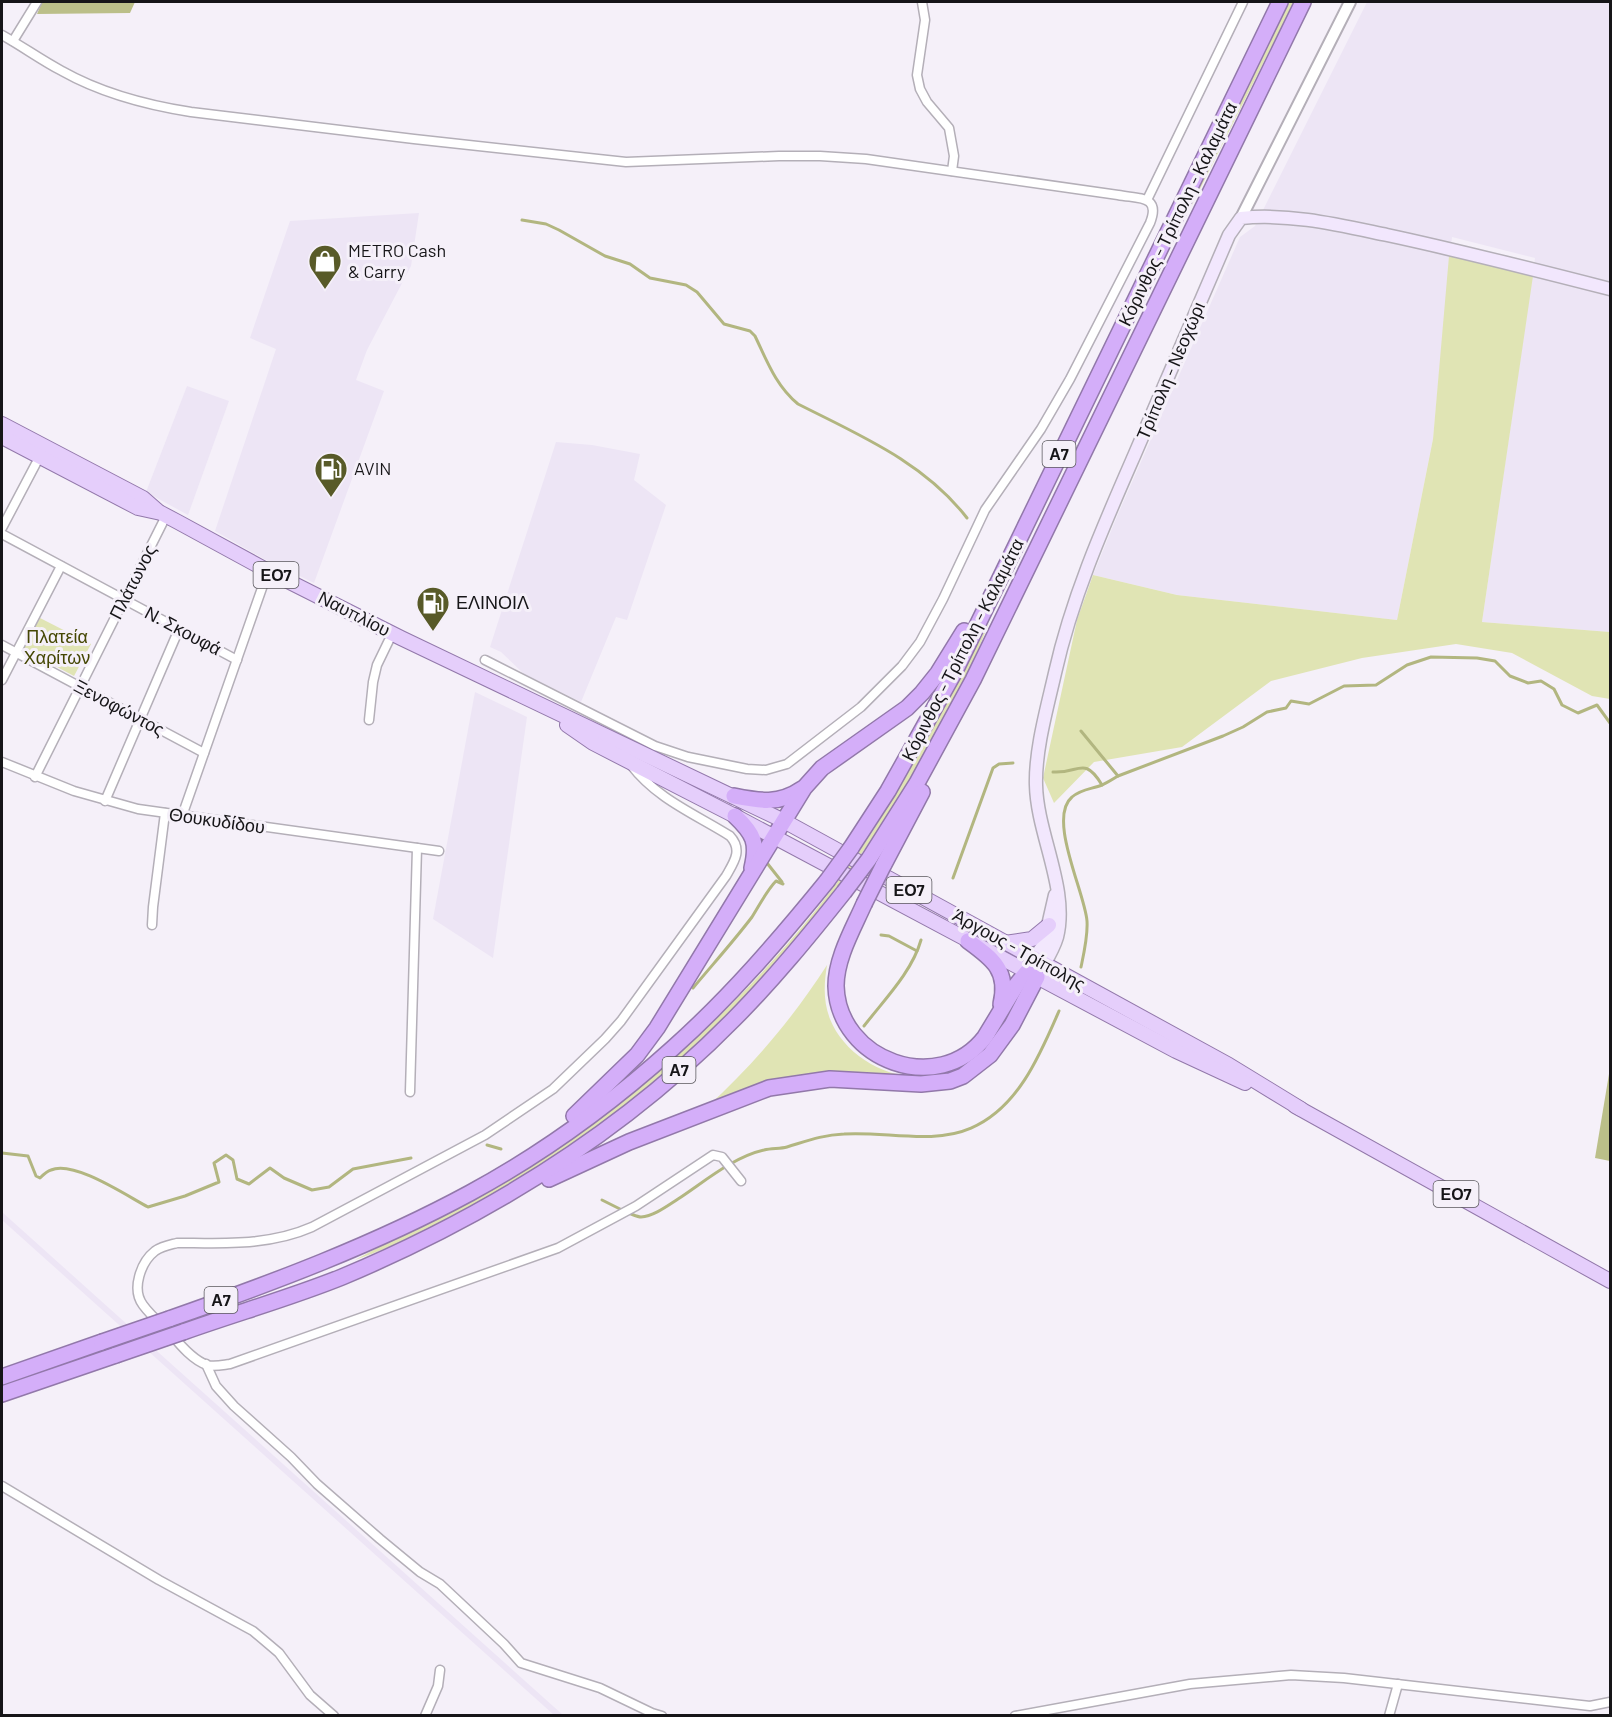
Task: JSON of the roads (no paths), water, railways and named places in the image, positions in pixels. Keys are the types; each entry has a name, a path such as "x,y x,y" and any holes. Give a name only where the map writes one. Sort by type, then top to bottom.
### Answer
{"highway":[{"name":"Κόρινθος - Τρίπολη - Καλαμάτα","path":"2,1377 313,1266 453,1202 525,1160 627,1087 681,1041 748,974 827,881 851,848 888,791 924,728 955,671 1280,2"},
{"name":"Κόρινθος - Τρίπολη - Καλαμάτα","path":"2,1394 280,1300 407,1248 481,1211 581,1147 639,1104 680,1070 764,989 844,892 876,862 906,801 974,680 1303,2"},
{"path":"525,1160 606,1087 637,1055 657,1029 804,788 822,768 907,708 922,693 1001,576"},
{"path":"734,796 758,801 776,801 789,797 804,788"},
{"path":"735,816 751,833 754,840 756,848 751,874"},
{"path":"876,862 864,904 841,959 836,986 843,1017 857,1039 868,1048 885,1058 916,1068 942,1066 963,1058 980,1044 1000,1011 1036,968"},
{"path":"968,941 988,956 999,968 1004,986 1000,1011"},
{"path":"481,1211 571,1167 629,1142 769,1088 830,1079 935,1084 963,1076 990,1055 1012,1025 1036,968"}],"main road":[{"path":"1241,218 1266,215 1309,220 1442,247 1611,289"},
{"name":"Τρίπολη - Νεοχώρι","path":"1036,968 1054,944 1060,911 1036,785 1041,741 1065,630 1082,579 1114,501 1229,235 1241,218"},
{"name":"Ναυπλίου","path":"2,424 42,451"},
{"name":"Ναυπλίου","path":"2,436 42,451 143,498 163,514 392,634 549,711 734,796"},
{"name":"Ναυπλίου","path":"549,711 583,737 735,816"},
{"name":"Άργους - Τρίπολης","path":"734,796 784,821 1005,943 1036,968 1176,1052 1301,1109 1611,1281"},
{"name":"Άργους - Τρίπολης","path":"735,816 968,941 1036,968"},
{"name":"Τρίπολη - Νεοχώρι","path":"1036,968 1056,891"},
{"path":"1005,943 1032,939 1049,925"}],"street":[{"path":"13,41 37,2"},
{"path":"922,2 925,20 917,75 920,89 927,102 949,128 954,156 952,171"},
{"path":"1147,200 1243,2"},
{"path":"1241,218 1350,2"},
{"path":"2,35 62,72 105,91 156,106 191,112 626,162 820,156 866,159 1147,200 1152,204 1154,210 1150,223 1076,369 1041,429 985,510 920,642 882,688 787,764 766,770 747,769 688,758 655,746 485,660"},
{"path":"2,528 42,451"},
{"name":"Πλάτωνος","path":"35,777 124,600 163,514"},
{"name":"Ν. Σκουφά","path":"2,534 237,660"},
{"path":"2,680 61,566"},
{"path":"182,816 268,571"},
{"path":"105,801 179,629"},
{"path":"369,720 377,665 392,634"},
{"name":"Ξενοφώντος","path":"2,645 204,753"},
{"path":"628,761 656,792 730,836 735,841 737,853 726,876 621,1021 605,1039 553,1089 485,1135 298,1233 261,1241 177,1243 165,1246 154,1252 140,1273 138,1292 142,1304 187,1352 206,1365 230,1364 558,1248 636,1206 713,1155 722,1157 741,1181"},
{"name":"Θουκυδίδου","path":"2,762 35,777 105,801 182,816 439,850"},
{"path":"152,925 165,813"},
{"path":"410,1092 417,848"},
{"path":"206,1365 216,1386 234,1406 380,1539 420,1572 440,1584 521,1663 600,1688 662,1716"},
{"path":"2,1486 159,1580 253,1631 279,1653 314,1699 333,1716"},
{"path":"425,1716 438,1686 440,1670"},
{"path":"1015,1716 1190,1684 1269,1676 1312,1676 1398,1684 1590,1706 1611,1702"},
{"path":"1389,1716 1398,1684"},
{"path":"1594,1716 1599,1705"}],"waterway":[{"path":"522,220 546,224 605,256 630,264 650,278 686,285 697,292 724,324 750,331 755,336 778,381 798,404 867,439 911,465 950,498 967,518"},
{"path":"1081,967 1087,921 1069,856 1064,821 1065,807 1079,792 1102,785 1118,776 1223,736 1267,712 1286,708 1291,701 1309,704 1344,686 1376,685 1407,665 1431,657 1477,658 1495,661 1510,676 1528,683 1541,681 1554,689 1562,705 1578,713 1597,705 1610,723"},
{"path":"1081,731 1118,776"},
{"path":"953,878 993,768 999,764 1013,763"},
{"path":"1053,772 1085,768 1096,776 1102,785"},
{"path":"767,863 782,882"},
{"path":"693,988 752,917 776,881 783,884"},
{"path":"881,935 889,936 917,951"},
{"path":"864,1026 904,974 921,940"},
{"path":"628,1213 638,1217 656,1213 730,1164 764,1150 784,1148 836,1135 924,1137 956,1133 971,1128 987,1119 1014,1094 1035,1062 1059,1011"},
{"path":"487,1145 501,1149"},
{"path":"2,1153 28,1156 36,1176 40,1178 51,1170 61,1168 73,1170 86,1174 148,1207 185,1196 219,1182 214,1163 226,1155 233,1160 237,1179 249,1184 270,1168 284,1178 312,1190 329,1187 353,1169 411,1158"},
{"path":"602,1200 622,1210"}],"place":[{"name":"METRO Cash & Carry","path":"325,290"},
{"name":"AVIN","path":"331,498"},
{"name":"ΕΛΙΝΟΙΛ","path":"433,632"}],"park label":[{"name":"Πλατεία Χαρίτων","path":"57,647"}]}
